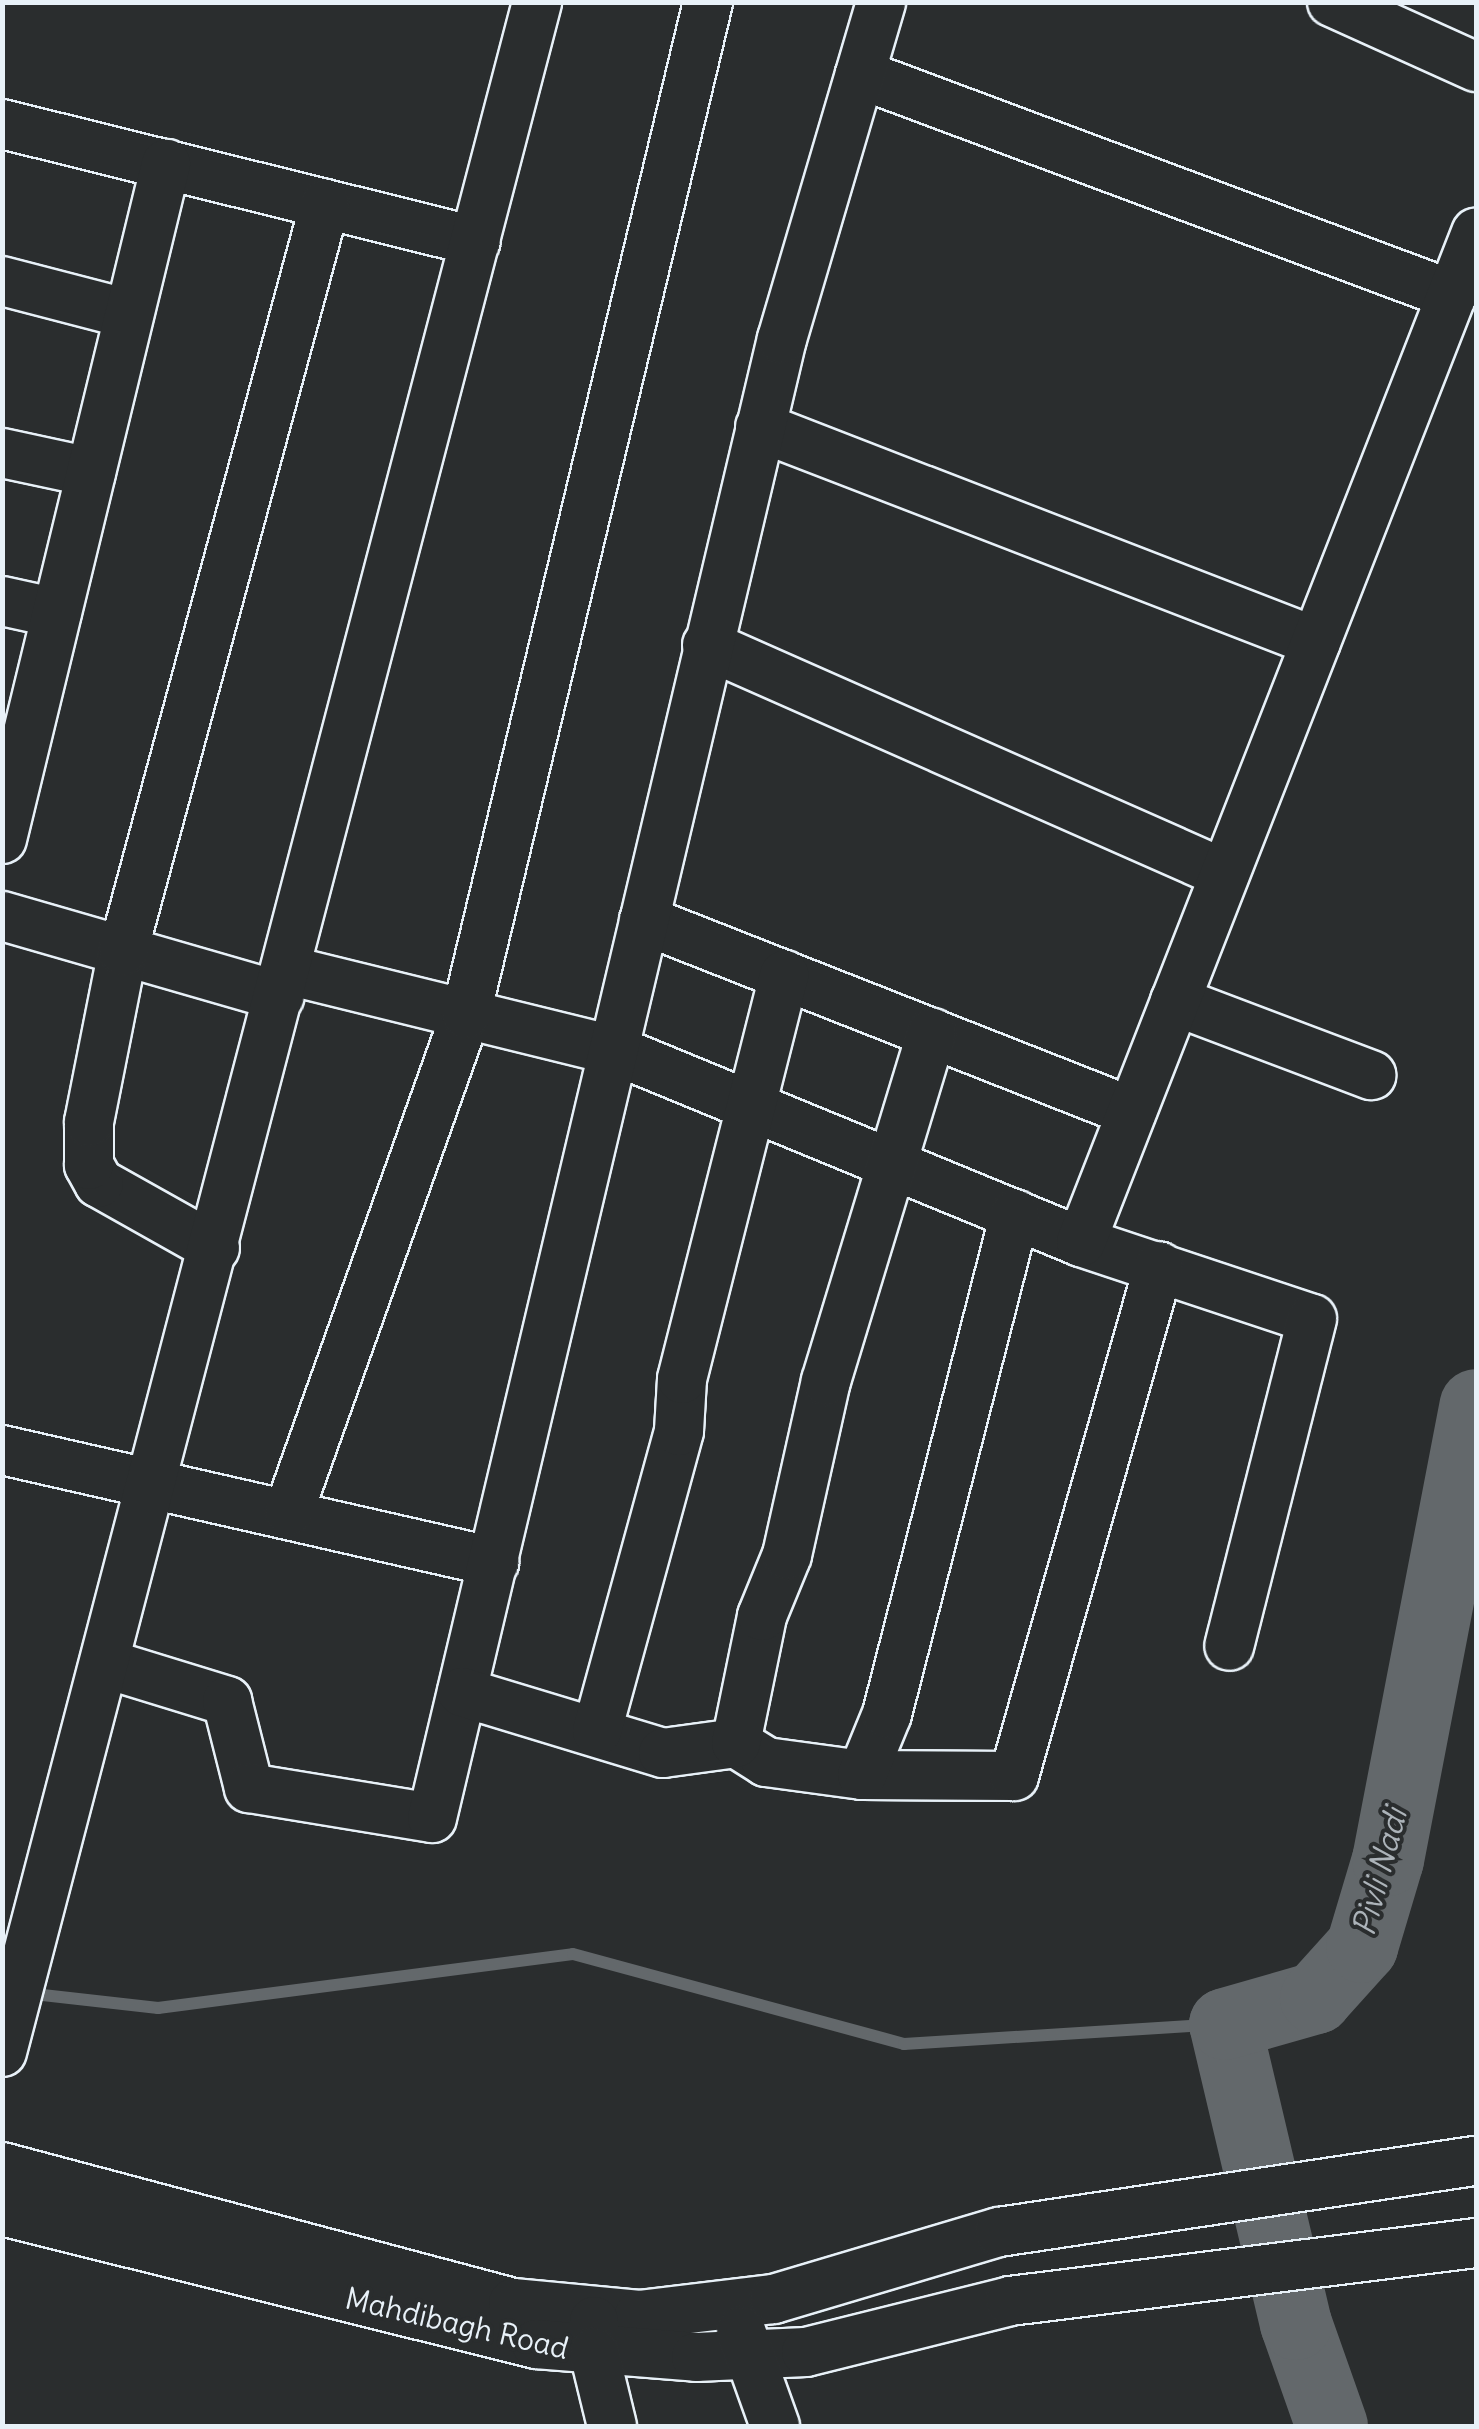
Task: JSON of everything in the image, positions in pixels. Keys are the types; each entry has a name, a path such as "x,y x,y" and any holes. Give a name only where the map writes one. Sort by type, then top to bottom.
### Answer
{"street":[{"path":"2,2052 31,1961 538,2"},
{"path":"289,1511 466,1014 708,2"},
{"path":"107,1664 227,1702 248,1788 432,1818 617,1051 707,644 760,427 882,2"},
{"path":"1332,2 1476,68"},
{"path":"860,74 1452,295"},
{"path":"2,124 476,241"},
{"path":"2,840 13,751 57,613 166,164"},
{"path":"215,1248 99,1183 89,1165 89,1122 123,950 325,204"},
{"path":"1081,1242 1476,234"},
{"path":"2,281 130,314"},
{"path":"760,427 1316,642"},
{"path":"2,452 91,472"},
{"path":"2,602 57,613"},
{"path":"707,644 1225,874"},
{"path":"2,916 123,950 466,1014 617,1051 1081,1242 1312,1319 1229,1646"},
{"path":"644,920 1132,1112"},
{"path":"597,1731 680,1431 682,1379 748,1104 784,975"},
{"path":"1174,1002 1371,1076"},
{"path":"736,1744 762,1616 787,1555 826,1381 889,1162 932,1033"},
{"path":"862,1775 887,1714 1015,1214"},
{"path":"462,1692 663,1753 736,1744 766,1762 862,1775 1014,1776 1159,1266"},
{"path":"2,1450 155,1480 494,1562"},
{"name":"Mahdibagh Road","path":"2,2167 512,2302 594,2333 733,2306 935,2246 1076,2218 1462,2164"},
{"name":"Mahdibagh Road","path":"2,2211 478,2332 594,2333 751,2358 806,2352 1010,2301 1474,2244"},
{"path":"733,2306 775,2426"},
{"path":"594,2333 612,2426"}],"waterway":[{"name":"Pivli Nadi","path":"1332,2426 1296,2324 1225,2024 1316,1998 1362,1947 1388,1860 1476,1405"},
{"path":"25,1993 158,2008 573,1954 904,2044 1225,2024"}]}
